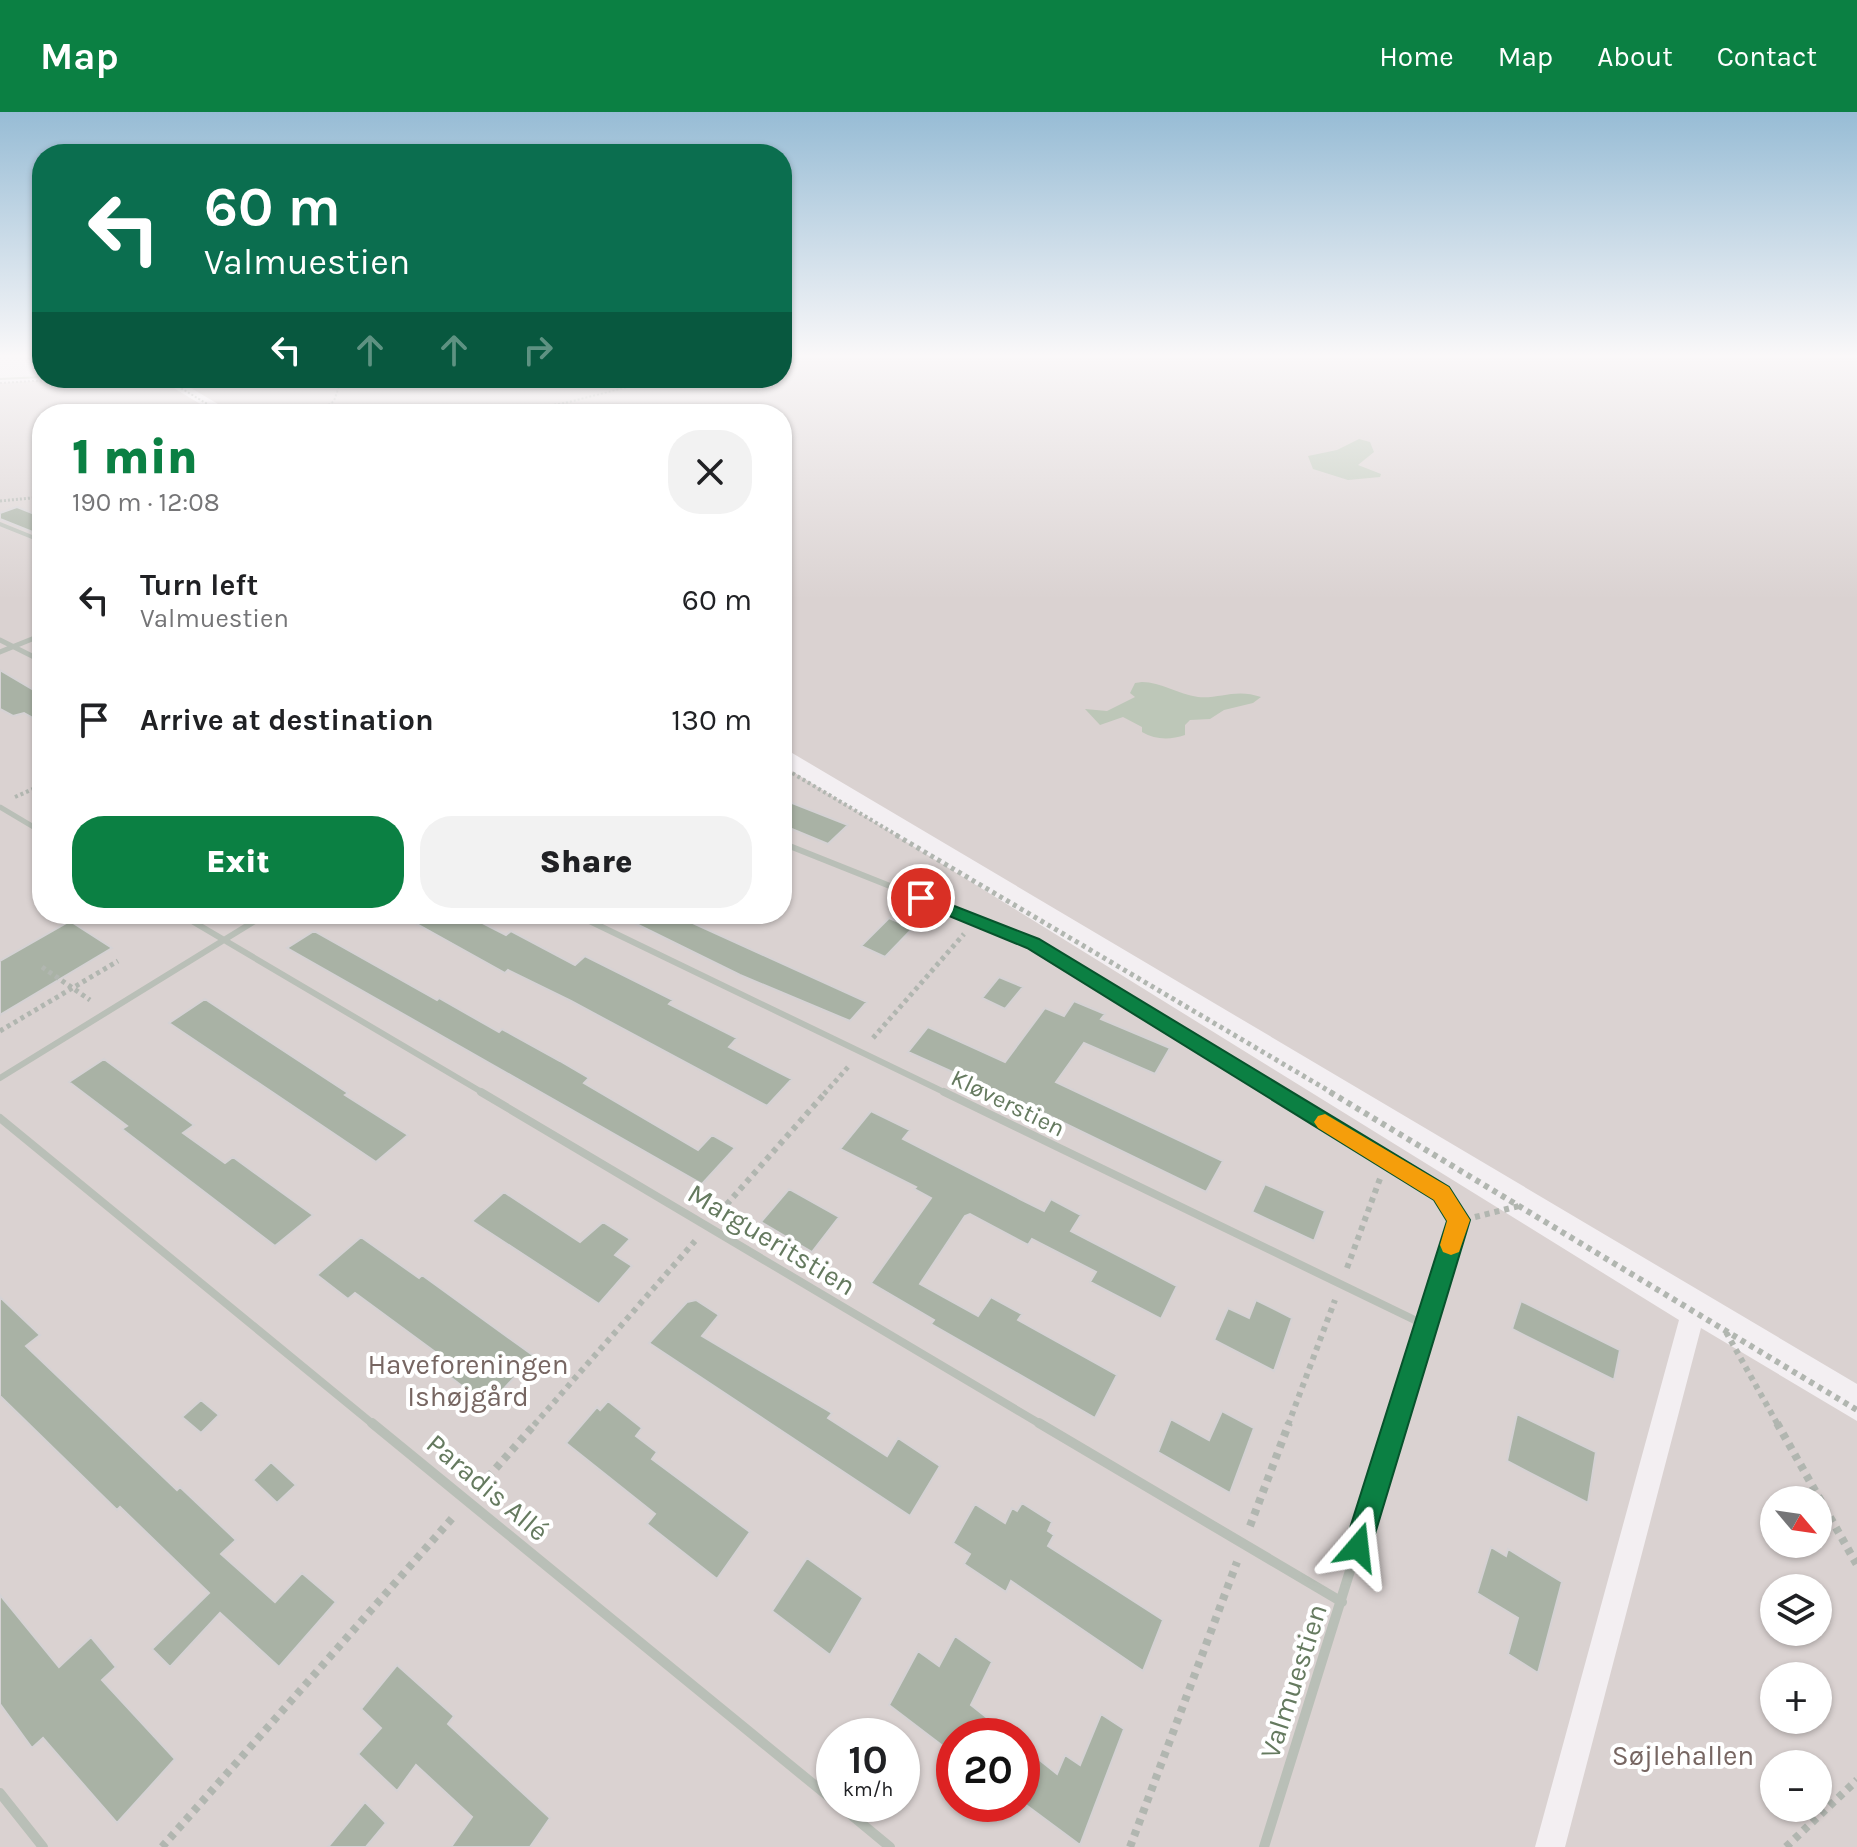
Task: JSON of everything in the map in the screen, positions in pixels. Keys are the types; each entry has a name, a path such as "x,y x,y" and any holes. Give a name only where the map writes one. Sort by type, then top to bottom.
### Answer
{"lane":[{"path":"0,524 32,537"},
{"path":"0,652 32,639"},
{"path":"0,640 32,656"},
{"path":"0,807 32,826"},
{"path":"792,847 1033,943 1442,1194 1459,1220"},
{"name":"Margueritstien","path":"197,924 1342,1602"},
{"path":"0,1078 250,924"},
{"name":"Kløverstien","path":"596,924 1425,1325"},
{"name":"Paradis Allé","path":"0,1118 816,1786"},
{"name":"Valmuestien","path":"1264,1847 1459,1220"},
{"path":"0,1793 43,1847"},
{"name":"Paradis Allé","path":"860,1822 890,1847"}],"path":[{"path":"0,501 32,498"},
{"path":"792,773 1520,1205 1857,1410"},
{"path":"162,1847 976,921"},
{"path":"0,1031 118,961"},
{"path":"42,967 107,1012"},
{"path":"1130,1847 1387,1160"},
{"path":"1459,1220 1520,1205"},
{"path":"1726,1331 1857,1565"},
{"path":"1786,1847 1857,1780"}],"green space":[{"name":"Haveforeningen Ishøjgård","path":"0,438 32,438 32,924 792,924 792,771 1679,1320 1535,1847 0,1847"},
{"path":"792,438 1857,438 1857,1384 792,753"},
{"name":"Søjlehallen","path":"1701,1328 1857,1421 1857,1847 1565,1847"}],"shaded area":[{"path":"1359,439 1370,442 1374,452 1358,465 1381,474 1380,477 1348,480 1313,469 1308,456 1337,450"},
{"path":"1142,682 1198,697 1244,693 1261,697 1253,703 1224,710 1210,719 1190,720 1185,725 1185,735 1168,738 1147,735 1142,732 1142,727 1123,717 1100,725 1085,709 1107,711 1135,697 1130,693 1135,683"}],"building":[{"path":"17,507 32,513 32,532 0,519 0,513"},
{"path":"0,670 32,689 32,717 24,713 13,716 0,709"},
{"path":"792,803 848,825 828,844 792,829"},
{"path":"889,918 913,928 885,957 861,946"},
{"path":"65,924 75,924 112,948 0,1015 0,961"},
{"path":"417,924 485,924 506,935 511,931 575,965 585,956 673,1000 669,1004 737,1038 729,1047 792,1079 767,1106 571,1001 508,970 505,973"},
{"path":"636,924 695,924 867,1002 850,1021 740,975"},
{"path":"314,931 437,1000 439,998 499,1032 502,1029 560,1061 589,1078 584,1083 698,1150 712,1135 735,1148 702,1184 287,948"},
{"path":"999,977 1023,987 1005,1009 982,998"},
{"path":"205,999 408,1135 376,1162 169,1023"},
{"path":"1074,1001 1105,1014 1101,1019 1170,1048 1155,1074 1084,1043 1056,1082 1223,1161 1206,1192 908,1052 928,1027 1005,1062 1045,1008 1064,1016"},
{"path":"104,1059 194,1125 183,1133 225,1163 233,1157 313,1215 275,1246 122,1129 127,1126 69,1082"},
{"path":"871,1111 910,1130 903,1139 1044,1211 1051,1199 1081,1215 1071,1231 1177,1286 1161,1319 1090,1282 1096,1272 1032,1239 1028,1245 970,1214 965,1216 920,1284 978,1316 991,1297 1022,1314 1018,1320 1117,1375 1095,1418 931,1324 934,1320 871,1283 931,1198 914,1189 916,1187 840,1149"},
{"path":"1265,1184 1325,1211 1314,1241 1252,1212"},
{"path":"789,1189 839,1217 812,1252 761,1222"},
{"path":"504,1192 580,1242 603,1222 630,1239 615,1255 632,1266 599,1304 472,1221"},
{"path":"361,1237 419,1278 422,1275 534,1356 488,1406 445,1373 453,1365 355,1293 348,1299 317,1275"},
{"path":"0,1297 40,1335 26,1346 177,1490 180,1487 236,1540 221,1554 275,1602 302,1573 336,1602 279,1667 220,1613 170,1667 152,1649 209,1593 120,1507 117,1510 0,1396"},
{"path":"696,1300 719,1315 702,1336 832,1413 828,1418 887,1456 898,1438 940,1466 910,1516 649,1343 687,1302"},
{"path":"1256,1300 1292,1318 1274,1371 1214,1340 1228,1308 1249,1318"},
{"path":"1521,1301 1620,1350 1614,1380 1512,1329"},
{"path":"201,1400 219,1415 201,1433 182,1417"},
{"path":"608,1401 642,1428 636,1436 657,1452 652,1459 750,1532 717,1579 647,1524 655,1514 566,1443 597,1407 600,1410"},
{"path":"1222,1411 1254,1428 1230,1493 1158,1452 1171,1419 1209,1440"},
{"path":"1517,1414 1596,1452 1588,1503 1507,1461"},
{"path":"271,1462 296,1485 277,1503 253,1480"},
{"path":"1022,1503 1052,1522 1048,1531 1054,1535 1048,1546 1163,1620 1143,1671 1011,1581 1006,1592 964,1564 970,1554 953,1543 975,1504 1005,1523 1012,1508 1017,1511"},
{"path":"1491,1547 1506,1556 1508,1549 1562,1582 1538,1673 1508,1654 1518,1618 1477,1593"},
{"path":"807,1558 863,1598 830,1655 772,1611"},
{"path":"0,1595 59,1667 91,1637 116,1667 102,1680 175,1759 117,1823 43,1738 32,1748 0,1704"},
{"path":"955,1636 992,1662 971,1705 987,1718 936,1718 936,1741 920,1729 920,1718 906,1718 889,1705 918,1651 939,1666"},
{"path":"397,1665 454,1716 448,1724 550,1818 530,1847 451,1847 472,1817 416,1765 397,1791 358,1754 381,1728 361,1709"},
{"path":"1101,1714 1124,1729 1080,1845 1040,1815 1040,1760 1057,1774 1065,1755 1080,1765"},
{"path":"365,1802 386,1823 366,1847 328,1847"}],"slow traffic":[{"path":"1325,1122 1442,1194 1459,1220 1451,1245"}],"route":[{"path":"921,898 1033,943 1442,1194 1459,1220 1358,1547"}]}
